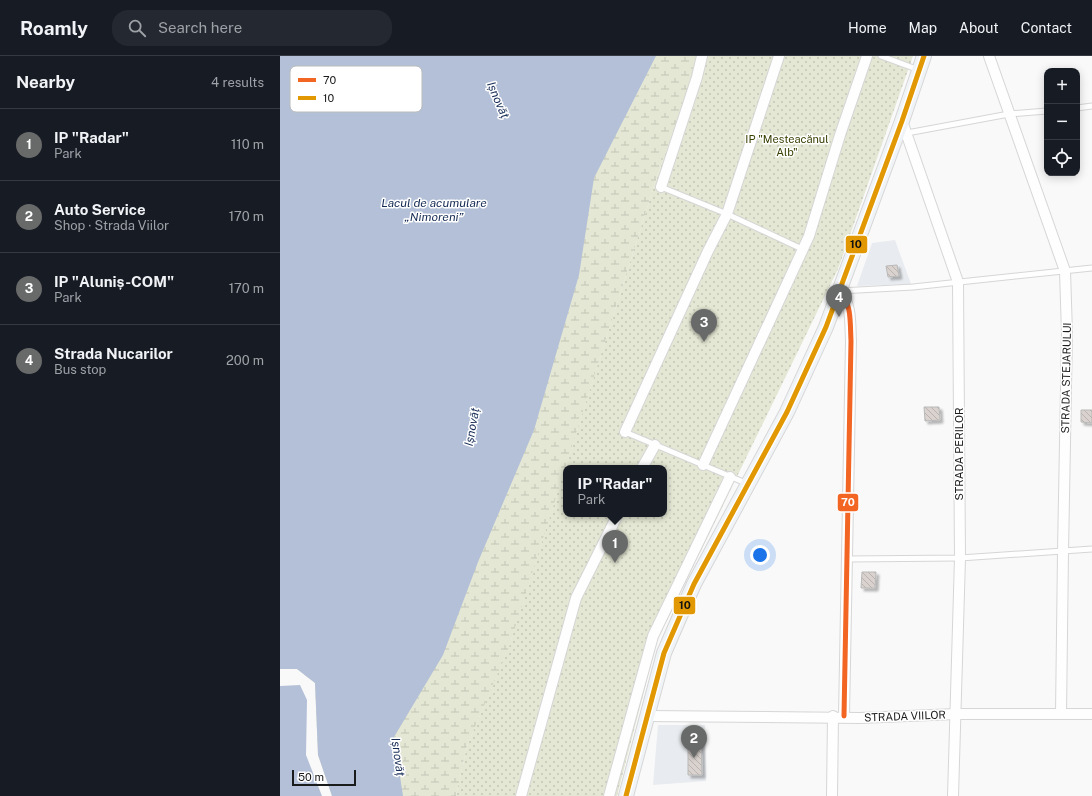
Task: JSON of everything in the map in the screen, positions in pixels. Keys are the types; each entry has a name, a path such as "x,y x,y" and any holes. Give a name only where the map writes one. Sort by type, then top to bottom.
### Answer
{"main road":[{"path":"626,796 646,716 664,653 694,584 787,412 826,327 905,127 924,56"}],"street":[{"path":"661,186 697,77 702,56"},
{"path":"625,432 708,251 727,214 779,56"},
{"path":"703,465 809,236 840,135 867,56"},
{"name":"STRADA STEJARULUI","path":"989,56 1065,271 1067,333 1062,552 1061,714"},
{"name":"STRADA PERILOR","path":"905,127 958,282 960,558 953,796"},
{"path":"840,291 846,298 849,309 851,341 844,716"},
{"path":"644,465 655,444"},
{"path":"608,796 653,636 730,477"},
{"path":"522,796 576,598 616,517"},
{"name":"STRADA VIILOR","path":"646,716 844,716 860,718 956,714 1092,714"},
{"path":"832,796 833,716"}],"lane":[{"path":"881,56 920,70"},
{"path":"1080,108 1092,106"},
{"path":"905,127 1044,111"},
{"path":"661,186 727,214 802,249"},
{"path":"840,291 913,287 1092,268"},
{"path":"625,432 748,484"},
{"path":"847,559 960,558 1092,549"}],"shaded area":[{"path":"895,240 911,284 857,286 872,243"},
{"path":"658,725 705,725 706,781 653,785"}],"green space":[{"path":"647,56 697,56 696,66 655,183 566,465 563,465 563,476 509,648 467,746 456,796 332,796 318,755 315,683 297,669 280,669 585,174"},
{"name":"IP \"Mesteacănul Alb\"","path":"697,56 913,56 838,269 657,641 617,796 456,796 467,746 509,647 563,475 563,517 667,517 667,465 566,465 655,183 696,66"}],"water":[{"name":"Lacul de acumulare „Nimoreni”","path":"280,56 656,56 594,178 579,275 534,430 478,562 443,655 394,737 403,796 332,796 318,755 315,683 297,669 280,669"},
{"path":"300,685 307,700 306,755 322,796 280,796 280,686"}],"building":[{"path":"897,265 899,276 888,277 886,266"},
{"path":"924,407 939,407 940,420 925,421"},
{"path":"1081,410 1092,410 1092,423 1081,422"},
{"path":"862,572 876,572 875,588 861,588"},
{"path":"688,733 701,733 702,775 688,775"}],"transit line":[{"name":"10","path":"626,796 664,653 694,584 787,412 826,327 902,121 924,56"},
{"name":"70","path":"840,291 847,302 851,341 844,716"}],"place":[{"name":"Strada Nucarilor","path":"839,317"},
{"name":"IP \"Aluniș-COM\"","path":"704,342"},
{"name":"IP \"Radar\"","path":"615,563"},
{"name":"Auto Service","path":"694,758"}],"water label":[{"name":"Ișnovăț","path":"498,100"},
{"name":"Ișnovăț","path":"472,427"},
{"name":"Ișnovăț","path":"398,757"}]}
